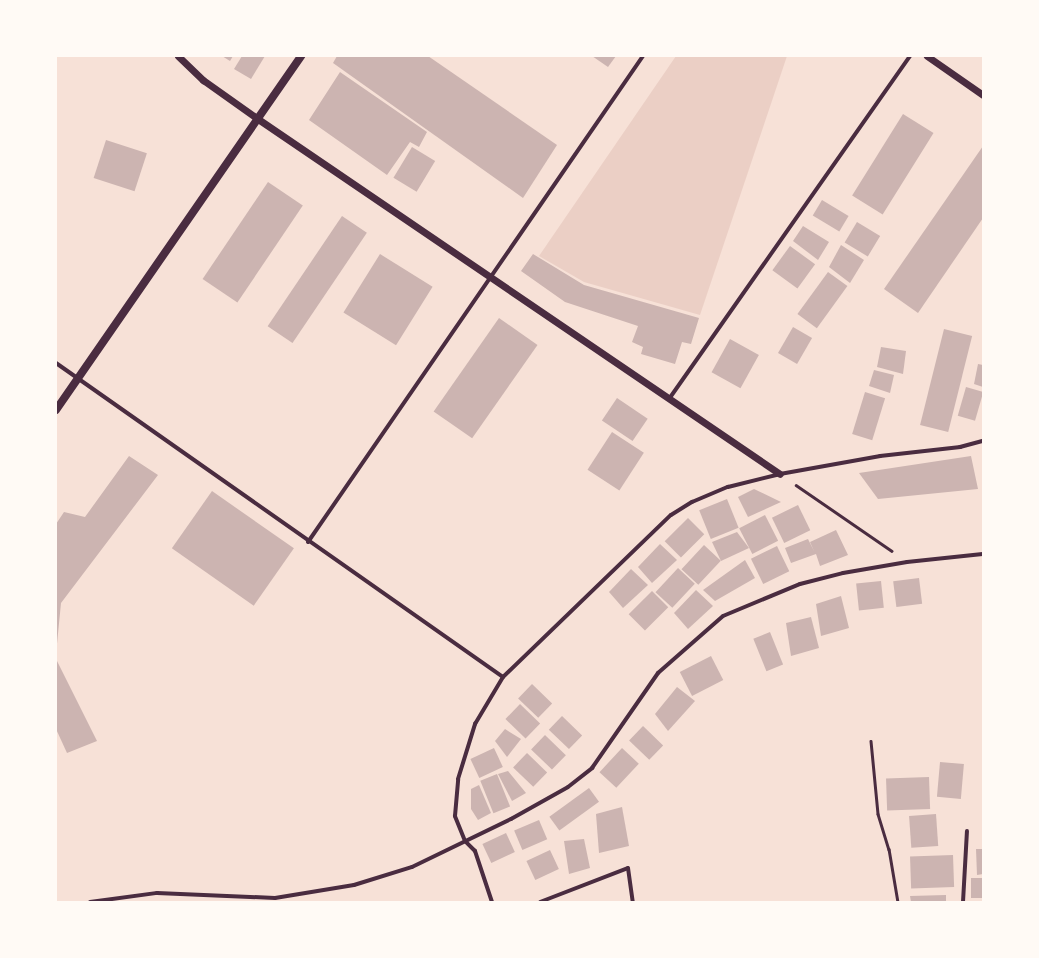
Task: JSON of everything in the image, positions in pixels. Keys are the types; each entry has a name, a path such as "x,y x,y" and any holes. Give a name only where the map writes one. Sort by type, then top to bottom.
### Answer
{"main road":[{"path":"56,410 301,56"}],"street":[{"path":"178,56 203,80 258,119 780,474"},
{"path":"308,542 643,56"},
{"path":"669,399 910,56"},
{"path":"927,56 983,94"},
{"path":"56,363 177,447 308,542 503,677"},
{"path":"492,902 475,851 465,841 455,816 458,779 475,724 503,677 671,515 692,502 728,487 780,474 880,456 960,448 983,441"},
{"path":"90,902 157,892 275,898 354,885 412,867 568,787 592,768 658,673 723,616 800,584 907,562 983,554"},
{"path":"963,902 967,831"},
{"path":"540,902 628,868 633,902"}],"path":[{"path":"780,474 907,562"},
{"path":"871,741 878,814 889,849 898,902"}],"shaded area":[{"path":"676,56 787,56 700,315 584,282 539,256"}],"building":[{"path":"222,56 233,56 230,61"},
{"path":"242,56 265,56 251,79 234,69"},
{"path":"337,56 428,56 557,145 523,198 333,63"},
{"path":"592,56 616,56 608,67"},
{"path":"340,72 427,132 419,147 410,142 387,175 309,120"},
{"path":"903,114 934,133 883,214 852,195"},
{"path":"106,140 147,153 135,191 94,178"},
{"path":"983,146 983,218 918,313 884,289"},
{"path":"412,147 435,161 417,192 393,178"},
{"path":"268,182 303,205 237,302 203,279"},
{"path":"822,200 849,216 839,231 813,215"},
{"path":"342,216 367,233 292,343 268,326"},
{"path":"857,222 880,236 868,256 845,243"},
{"path":"803,226 829,242 818,260 793,241"},
{"path":"841,245 864,260 850,283 829,267"},
{"path":"790,246 815,264 797,288 772,270"},
{"path":"380,254 433,287 396,345 343,313"},
{"path":"533,254 584,285 699,318 691,344 682,342 675,364 641,354 643,347 632,342 638,326 565,302 521,271"},
{"path":"828,272 847,286 817,328 797,314"},
{"path":"499,318 538,345 472,438 434,411"},
{"path":"793,327 812,338 797,364 778,353"},
{"path":"944,329 972,336 948,432 920,425"},
{"path":"730,339 759,355 740,388 712,372"},
{"path":"881,347 906,351 903,374 877,367"},
{"path":"978,364 983,365 983,387 974,384"},
{"path":"874,370 894,375 890,393 869,386"},
{"path":"966,387 983,392 975,421 958,416"},
{"path":"865,392 885,398 872,440 852,434"},
{"path":"617,398 648,419 633,441 602,420"},
{"path":"612,432 644,453 619,490 587,470"},
{"path":"129,456 158,475 61,603 56,654 56,524 64,512 85,517"},
{"path":"971,456 978,489 878,499 859,473"},
{"path":"754,489 781,502 748,517 738,497"},
{"path":"212,491 294,548 254,606 172,548"},
{"path":"727,499 739,528 711,539 699,510"},
{"path":"798,505 810,530 784,543 772,518"},
{"path":"765,515 778,541 752,554 739,528"},
{"path":"688,518 704,534 681,558 665,541"},
{"path":"836,530 848,555 820,566 816,554 791,563 785,548 808,539 814,551 810,542"},
{"path":"737,532 749,548 721,561 712,542"},
{"path":"660,544 677,560 652,583 638,567"},
{"path":"704,545 721,561 698,585 681,569"},
{"path":"777,546 789,571 763,584 751,559"},
{"path":"745,560 755,578 715,601 703,590"},
{"path":"678,568 695,584 672,608 655,592"},
{"path":"631,569 648,585 623,608 609,592"},
{"path":"919,578 922,604 896,607 893,581"},
{"path":"881,581 884,608 859,610 856,584"},
{"path":"696,590 713,606 688,629 674,613"},
{"path":"652,591 668,607 645,631 629,614"},
{"path":"841,596 849,628 821,636 816,604"},
{"path":"811,617 819,648 791,656 786,623"},
{"path":"770,632 783,664 766,671 753,639"},
{"path":"711,656 723,680 692,696 680,672"},
{"path":"56,659 97,741 67,753 56,729"},
{"path":"532,684 552,703 538,718 518,698"},
{"path":"677,687 695,701 668,731 655,714"},
{"path":"520,704 540,723 526,739 505,719"},
{"path":"562,716 582,735 569,749 549,730"},
{"path":"643,726 663,745 649,760 629,740"},
{"path":"505,729 521,739 507,757 495,741"},
{"path":"545,735 566,755 552,770 531,749"},
{"path":"494,748 503,767 479,778 470,759"},
{"path":"622,748 639,764 616,788 599,772"},
{"path":"527,753 547,772 533,787 513,767"},
{"path":"940,762 964,764 961,799 937,797"},
{"path":"508,771 526,793 512,801 498,774"},
{"path":"497,774 510,806 493,813 480,781"},
{"path":"929,777 930,809 887,810 886,779"},
{"path":"479,785 491,813 478,820 471,809 471,789"},
{"path":"589,788 599,802 559,831 549,817"},
{"path":"622,807 629,846 599,853 596,814"},
{"path":"936,814 938,846 911,848 909,816"},
{"path":"539,820 547,839 522,850 514,831"},
{"path":"506,833 515,852 491,863 482,844"},
{"path":"584,839 590,868 569,874 564,841"},
{"path":"976,849 983,849 983,874 977,875"},
{"path":"550,850 559,869 535,880 526,861"},
{"path":"953,855 954,887 911,888 910,857"},
{"path":"971,878 983,878 983,898 971,898"},
{"path":"946,895 946,902 911,902 910,896"}]}
